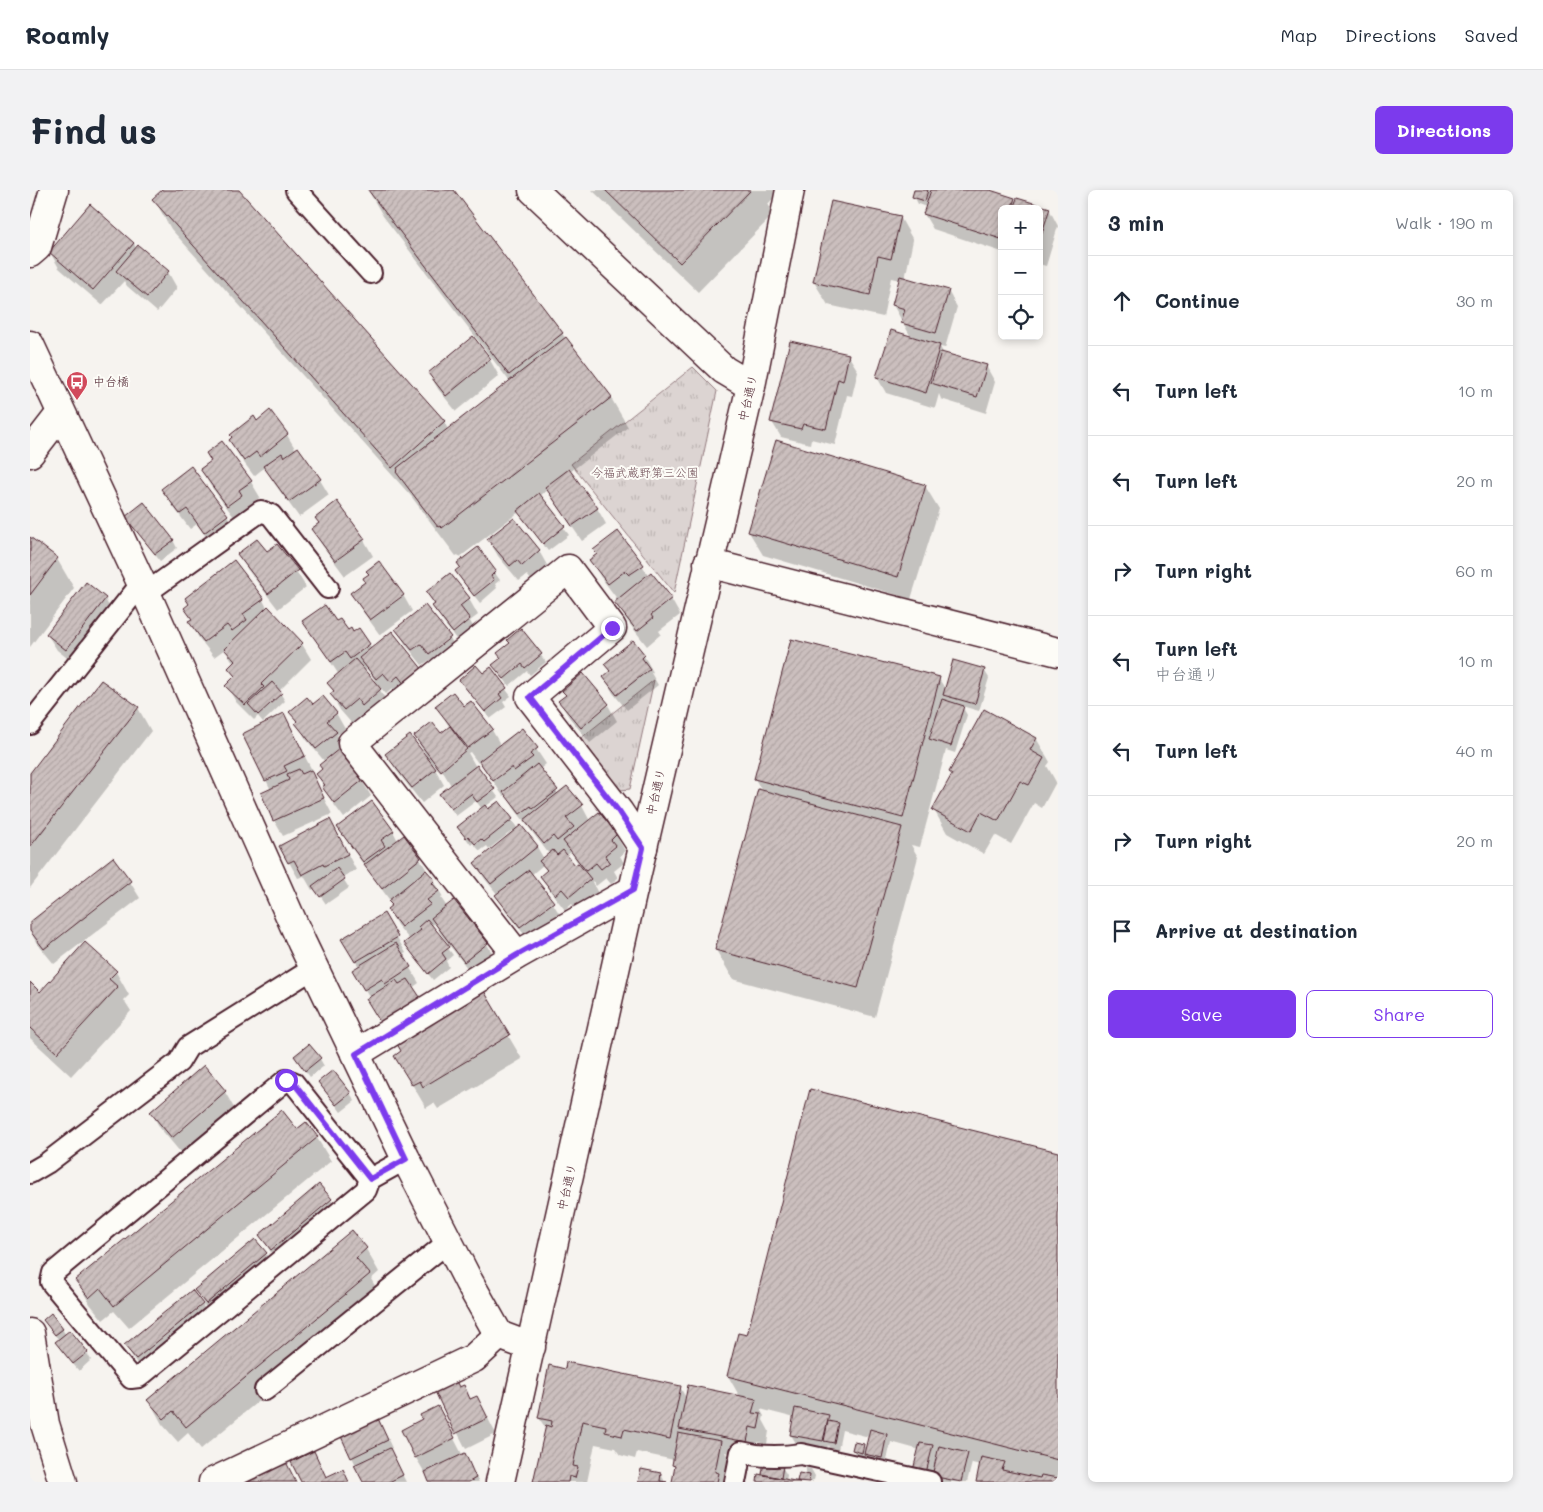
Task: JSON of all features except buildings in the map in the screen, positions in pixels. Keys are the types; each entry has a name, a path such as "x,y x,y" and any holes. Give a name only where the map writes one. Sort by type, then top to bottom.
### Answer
{"street":[{"path":"30,254 37,246 54,190"},
{"path":"533,190 724,370 751,386"},
{"name":"中台通り","path":"500,1482 633,890 708,563 751,386 790,190"},
{"path":"30,345 143,588 314,968 406,1159 469,1282 499,1335 531,1347"},
{"path":"30,453 61,413"},
{"path":"708,563 1058,652"},
{"path":"517,955 352,743 568,569 612,628 530,697 619,812 643,848"},
{"path":"356,1054 517,955 633,890"},
{"path":"30,1333 45,1424 63,1482"},
{"path":"213,1482 474,1358 499,1335"}],"lane":[{"path":"299,191 371,273"},
{"path":"30,724 143,588 261,511 271,515 328,588"},
{"path":"30,1173 46,1163 179,1062 188,1047 314,968"},
{"path":"370,1179 293,1082 286,1080 53,1273 51,1282 131,1378 139,1377 366,1190 370,1179 406,1159"},
{"path":"265,1390 448,1242"},
{"path":"735,1482 740,1452 753,1456 801,1454 930,1482"}],"green space":[{"name":"今福武蔵野第三公園","path":"693,367 717,391 674,593 571,464"},
{"path":"654,680 630,789 620,790 581,738"}],"place":[{"name":"中台橋","path":"77,401"}],"route":[{"path":"286,1080 293,1082 370,1179 406,1159 356,1054 517,955 633,890 643,848 619,812 530,697 612,628"}]}
